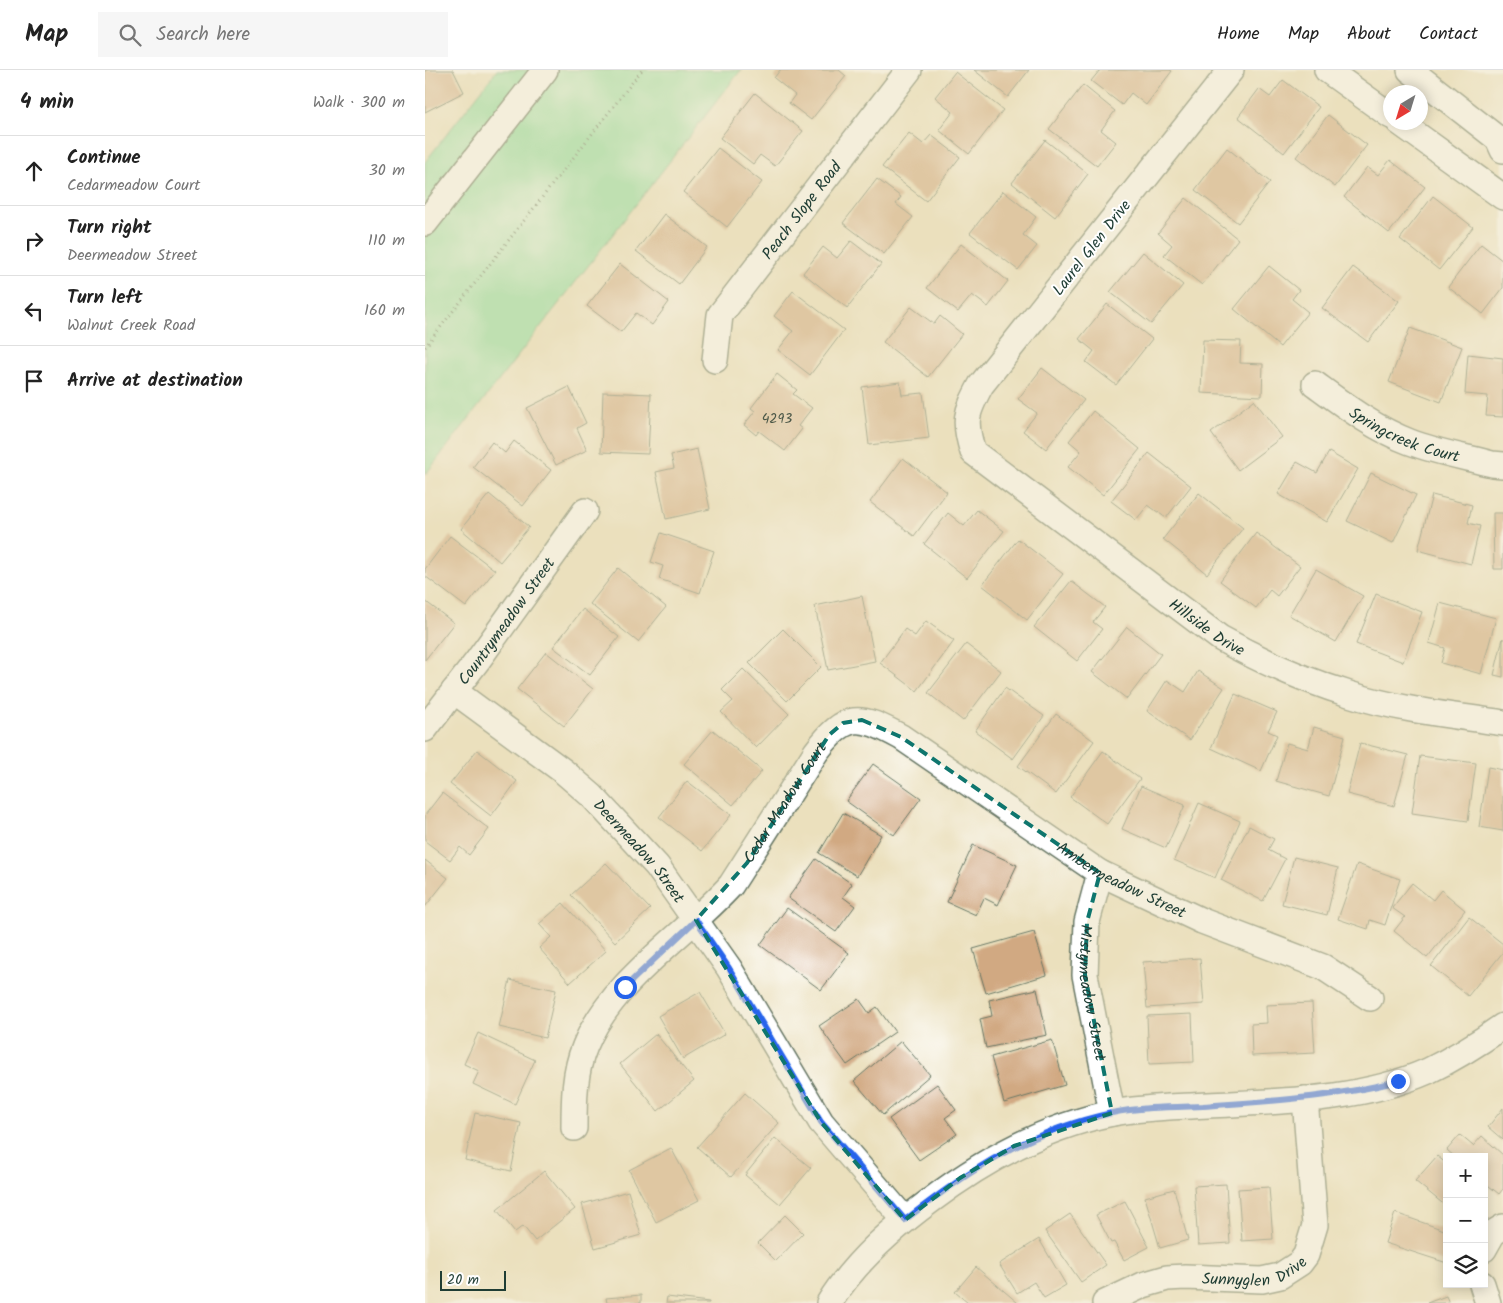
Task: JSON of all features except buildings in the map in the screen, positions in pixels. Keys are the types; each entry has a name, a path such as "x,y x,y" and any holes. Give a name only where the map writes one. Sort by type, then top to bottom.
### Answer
{"street":[{"path":"425,223 545,70"},
{"name":"Peach Slope Road","path":"715,360 720,315 909,70"},
{"name":"Laurel Glen Drive","path":"966,430 966,418 981,385 1231,70"},
{"path":"1327,70 1383,110"},
{"path":"1410,70 1497,138 1503,150"},
{"path":"1410,130 1503,196"},
{"name":"Springcreek Court","path":"1315,384 1350,409 1385,430 1411,442 1491,464 1503,465"},
{"name":"Hillside Drive","path":"966,430 973,452 978,458 1220,638 1295,675 1350,695 1395,706 1503,723"},
{"name":"Countrymeadow Street","path":"425,729 585,511"},
{"name":"Deermeadow Street","path":"454,691 563,771 616,820 657,866 729,968 821,1122 905,1220"},
{"name":"Cedar Meadow Court","path":"574,1128 575,1089 585,1045 598,1021 625,987 715,903 736,878 816,752 836,728 843,723 862,720 876,723 890,731"},
{"name":"Ambermeadow Street","path":"890,731 1100,873 1202,921 1323,966 1369,998"},
{"name":"Mistymeadow Street","path":"1100,873 1085,937 1085,975 1112,1113"},
{"path":"829,1303 838,1288 867,1256 905,1220 960,1178 1014,1146 1059,1128 1112,1113 1305,1099 1358,1092 1427,1071 1467,1051 1503,1026"},
{"name":"Sunnyglen Drive","path":"1105,1303 1143,1285 1167,1278 1262,1280 1280,1276 1300,1263 1306,1255 1315,1225 1305,1099"},
{"path":"1487,1243 1493,1233 1503,1227"},
{"path":"1483,1288 1488,1303"}],"path":[{"path":"425,347 642,70"}],"highlighted area":[{"path":"862,720 901,737 1100,873 1087,922 1085,975 1112,1113 1014,1146 960,1178 905,1220 821,1122 696,920 747,863 829,735 843,723"}],"green space":[{"path":"497,70 741,70 425,475 425,162"}],"route":[{"path":"625,987 696,920 729,968 821,1122 905,1220 960,1178 1014,1146 1059,1128 1112,1113 1143,1109 1305,1099 1358,1092 1398,1081"}]}
